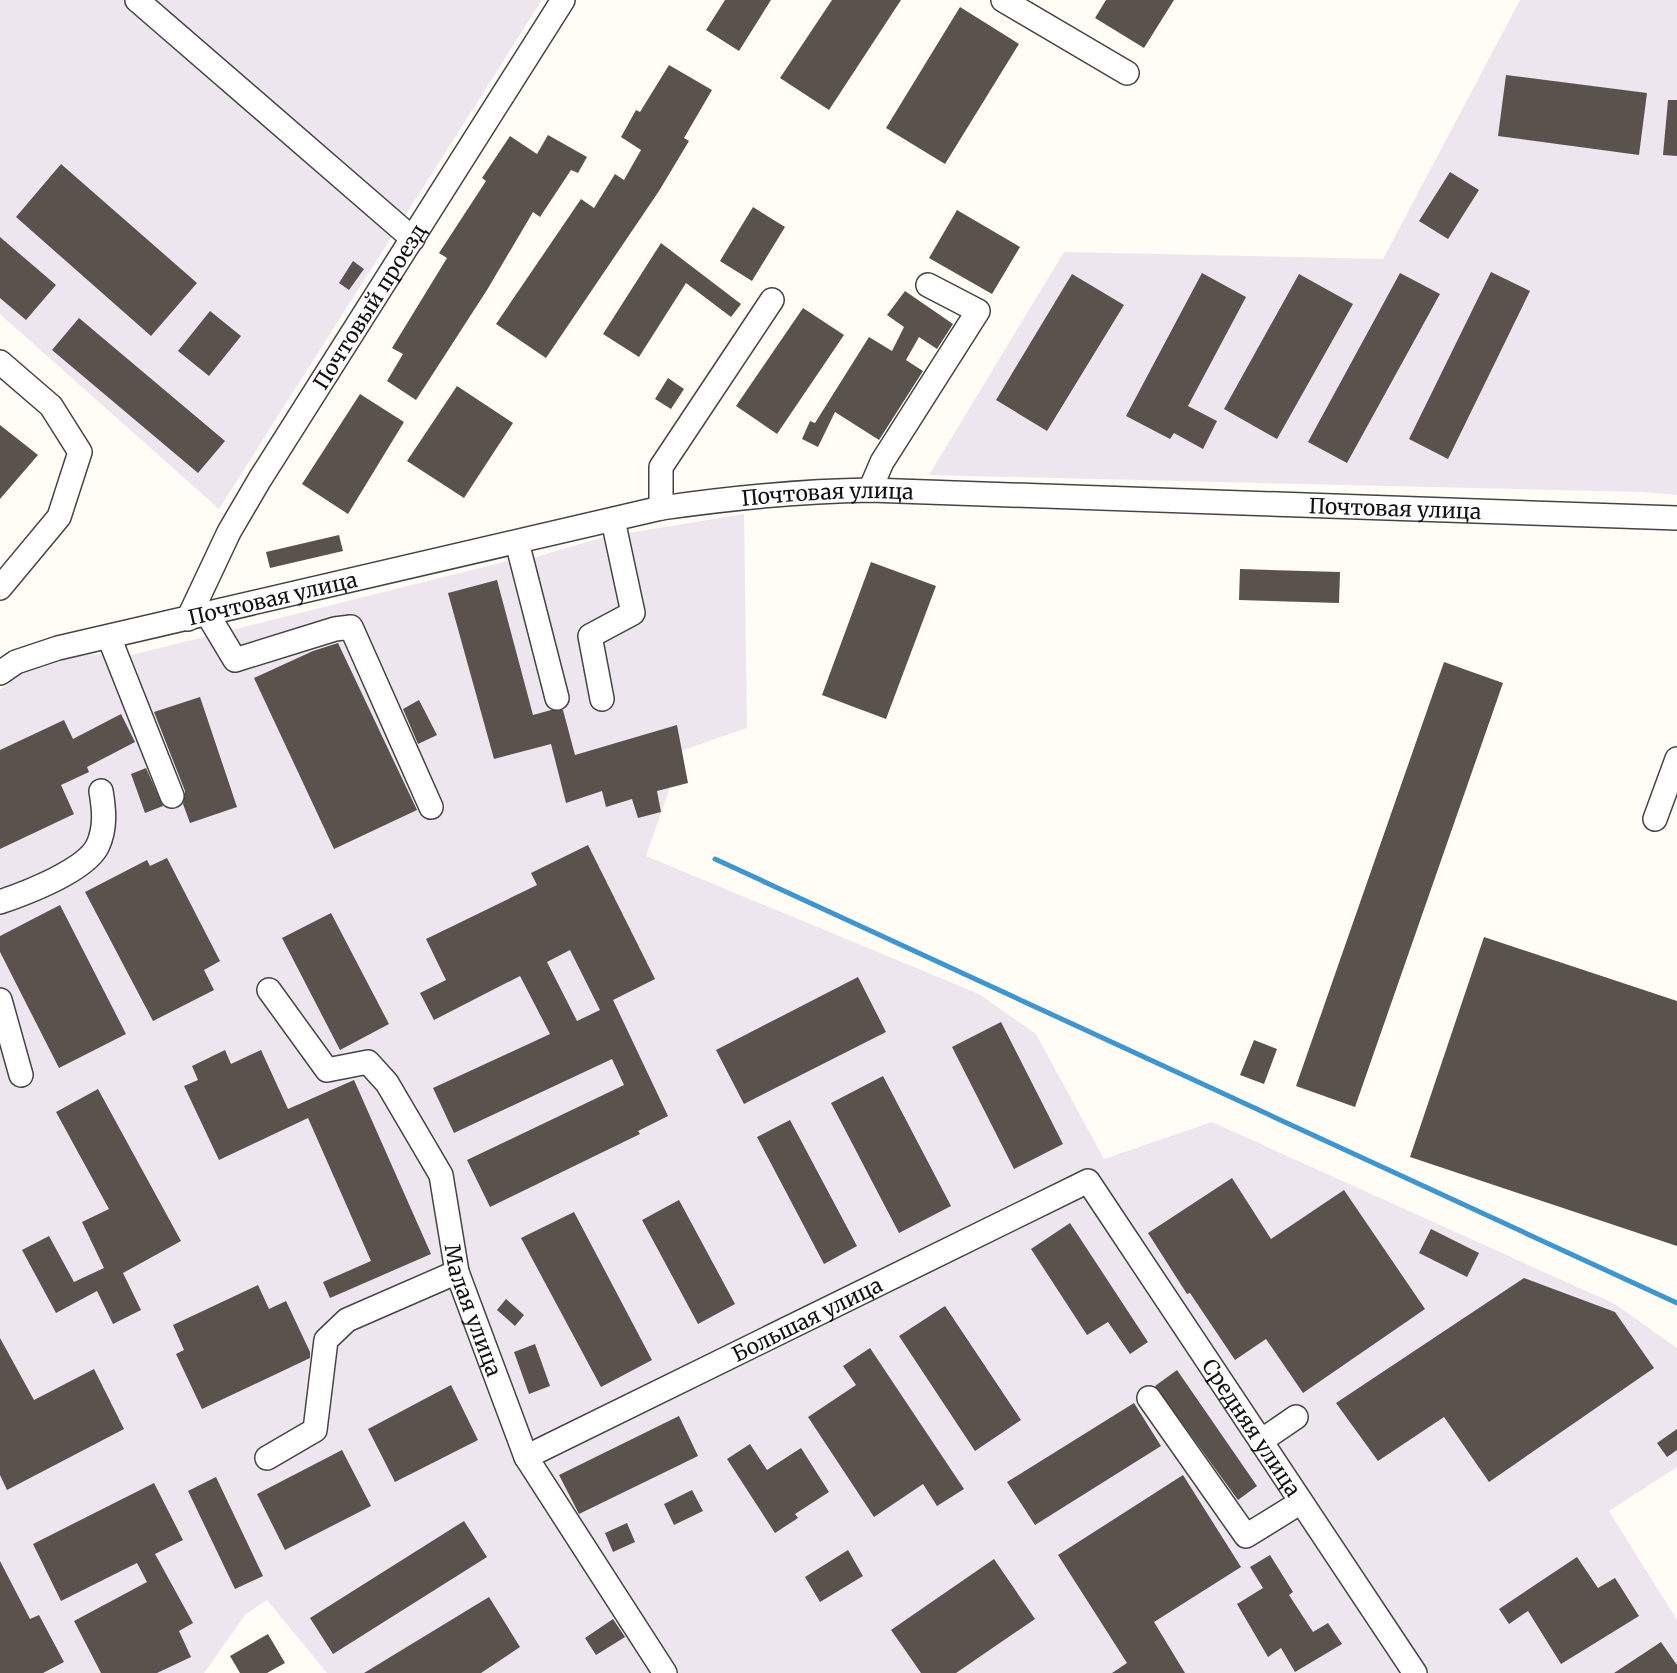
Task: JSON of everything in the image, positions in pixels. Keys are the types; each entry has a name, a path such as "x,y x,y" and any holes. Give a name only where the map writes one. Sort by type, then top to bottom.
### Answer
{"street":[{"path":"137,0 413,239"},
{"name":"Почтовый проезд","path":"198,617 229,532 260,479 563,0"},
{"path":"1003,0 1127,73"},
{"path":"870,490 882,462 978,311 928,285"},
{"path":"661,508 661,467 772,300"},
{"path":"0,362 51,406 80,452 59,517 0,588"},
{"name":"Почтовая улица","path":"0,673 16,662 58,648 661,508 729,498 805,491 870,490 1677,518"},
{"path":"602,699 590,636 633,613 613,520"},
{"path":"517,542 557,698"},
{"path":"198,617 234,660 335,628 351,627 431,807"},
{"path":"109,637 172,796"},
{"path":"1655,819 1677,759"},
{"path":"0,902 38,888 79,865 98,846 105,816 101,790"},
{"name":"Малая улица","path":"269,990 327,1070 368,1062 387,1083 442,1175 457,1272 526,1457 665,1673"},
{"path":"0,1000 21,1075"},
{"name":"Средняя улица","path":"1088,1181 1415,1673"},
{"name":"Большая улица","path":"526,1457 1088,1181"},
{"path":"267,1458 315,1430 326,1340 347,1320 457,1272"},
{"path":"1149,1398 1246,1536 1301,1502"},
{"path":"1261,1441 1296,1417"}],"shaded area":[{"path":"0,0 542,0 219,509 0,314"},
{"path":"1520,0 1677,0 1677,495 929,475 1064,252 1383,259"},
{"path":"744,514 747,728 683,750 646,856 979,994 1036,1034 1104,1159 1212,1122 1615,1304 1677,1348 1677,1467 1609,1511 1677,1620 1677,1673 327,1673 267,1600 245,1615 204,1673 0,1673 0,690 21,674 80,655 103,654 112,663 124,657 512,560 522,561 604,537"}],"building":[{"path":"725,0 771,0 739,51 706,30"},
{"path":"832,0 901,0 829,110 780,78"},
{"path":"1106,0 1174,0 1144,48 1095,18"},
{"path":"960,7 1019,44 945,164 886,128"},
{"path":"669,65 712,90 684,138 689,141 659,191 546,358 496,324 581,199 594,208 615,174 624,180 641,150 621,137 636,110 640,112"},
{"path":"1506,75 1647,93 1639,155 1498,136"},
{"path":"1668,100 1677,100 1677,156 1663,155"},
{"path":"548,135 587,157 578,173 571,170 540,217 533,212 487,290 416,400 387,381 403,354 392,348 447,258 439,253 486,181 482,178 510,136 537,154"},
{"path":"61,164 197,283 151,336 16,217"},
{"path":"1450,172 1479,190 1448,239 1419,221"},
{"path":"753,207 785,227 752,281 720,261"},
{"path":"957,210 1020,247 992,294 929,258"},
{"path":"0,237 56,285 26,320 0,298"},
{"path":"661,243 741,304 731,317 686,283 639,357 603,334"},
{"path":"353,261 364,269 349,290 339,283"},
{"path":"1491,272 1530,291 1448,459 1409,439"},
{"path":"1202,273 1246,297 1188,406 1217,421 1203,449 1174,433 1170,439 1126,416"},
{"path":"1400,273 1440,294 1347,463 1308,442"},
{"path":"1072,274 1124,305 1047,431 996,400"},
{"path":"1299,274 1353,304 1277,439 1224,409"},
{"path":"905,291 953,324 937,349 919,337 906,360 923,371 879,440 835,412 818,447 802,439 810,421 815,423 869,337 892,351 904,327 887,315"},
{"path":"803,308 844,335 777,434 736,406"},
{"path":"210,311 241,336 209,376 178,351"},
{"path":"79,318 225,441 198,473 52,350"},
{"path":"668,378 684,389 671,409 655,399"},
{"path":"457,386 513,423 464,498 407,461"},
{"path":"360,394 404,422 348,514 302,484"},
{"path":"0,425 38,455 0,499"},
{"path":"339,535 343,551 270,568 266,552"},
{"path":"871,562 936,586 886,719 822,695"},
{"path":"1240,569 1340,572 1339,603 1239,600"},
{"path":"497,580 533,715 563,710 575,755 677,725 688,783 657,791 661,812 638,818 632,799 606,807 602,791 566,803 551,744 494,759 448,593"},
{"path":"338,643 417,810 334,849 254,678 313,651"},
{"path":"1444,662 1503,683 1355,1107 1296,1086"},
{"path":"200,697 237,807 190,823 183,804 185,791 154,712"},
{"path":"419,700 437,735 418,744 403,709"},
{"path":"121,714 135,742 87,767 89,772 61,785 74,814 0,849 0,750 64,720 73,739"},
{"path":"146,768 163,806 145,813 131,774"},
{"path":"588,845 655,979 613,1000 668,1116 638,1131 640,1134 490,1207 467,1160 624,1085 612,1059 454,1133 433,1088 550,1034 520,976 434,1020 420,993 446,980 426,939 537,885 531,873","holes":["570,950 600,1010 577,1021 547,962"]},
{"path":"167,858 220,961 204,970 214,990 153,1021 85,892 147,860 150,866"},
{"path":"60,905 126,1034 59,1068 0,952 0,936"},
{"path":"331,913 389,1024 340,1050 282,938"},
{"path":"1484,937 1677,1001 1677,1246 1410,1157"},
{"path":"858,977 886,1032 744,1104 716,1050"},
{"path":"1001,1022 1063,1144 1014,1169 952,1047"},
{"path":"1254,1040 1277,1049 1264,1084 1240,1075"},
{"path":"225,1050 231,1064 261,1050 288,1109 354,1080 431,1254 330,1298 323,1282 371,1261 308,1118 219,1160 184,1086 198,1080 192,1066"},
{"path":"883,1076 951,1206 899,1233 831,1103"},
{"path":"98,1089 181,1241 123,1273 141,1310 113,1324 97,1291 56,1313 22,1250 49,1236 74,1282 104,1268 82,1222 109,1209 56,1112"},
{"path":"790,1120 857,1246 824,1264 757,1137"},
{"path":"1232,1178 1271,1239 1344,1190 1425,1309 1303,1393 1266,1339 1235,1360 1190,1293 1187,1294 1148,1233"},
{"path":"679,1200 735,1304 698,1324 642,1220"},
{"path":"574,1212 652,1360 601,1387 521,1238"},
{"path":"1070,1223 1148,1342 1130,1354 1108,1322 1087,1335 1031,1249"},
{"path":"1431,1229 1479,1253 1467,1277 1419,1253"},
{"path":"1524,1278 1615,1312 1654,1368 1489,1482 1444,1417 1378,1461 1336,1403"},
{"path":"258,1285 269,1309 286,1301 310,1352 310,1358 202,1409 176,1354 184,1350 173,1325"},
{"path":"506,1299 524,1315 515,1326 497,1310"},
{"path":"945,1306 1021,1420 975,1451 899,1336"},
{"path":"0,1338 34,1400 94,1369 124,1429 7,1490 0,1475"},
{"path":"535,1344 550,1386 529,1394 514,1352"},
{"path":"870,1348 964,1489 937,1506 923,1484 874,1517 808,1417 856,1385 843,1366"},
{"path":"1177,1370 1257,1486 1238,1500 1155,1386"},
{"path":"451,1385 478,1440 395,1482 368,1429"},
{"path":"1134,1403 1161,1446 1035,1525 1007,1482"},
{"path":"679,1416 698,1456 579,1514 559,1475"},
{"path":"1677,1429 1677,1450 1667,1457 1657,1443"},
{"path":"750,1444 767,1470 801,1448 829,1492 795,1514 798,1518 775,1533 727,1459"},
{"path":"342,1450 371,1506 285,1550 257,1494"},
{"path":"1183,1475 1241,1567 1154,1622 1185,1673 1112,1673 1127,1663 1058,1555"},
{"path":"216,1477 263,1576 235,1589 188,1491"},
{"path":"154,1483 183,1540 155,1554 193,1623 179,1631 191,1657 157,1673 101,1673 74,1621 147,1582 137,1563 61,1601 33,1544"},
{"path":"692,1490 703,1511 674,1525 664,1504"},
{"path":"464,1521 487,1557 333,1654 310,1618"},
{"path":"627,1523 635,1542 613,1552 605,1533"},
{"path":"848,1550 863,1576 820,1602 805,1577"},
{"path":"1270,1555 1293,1592 1289,1595 1313,1632 1328,1623 1342,1644 1295,1672 1281,1648 1268,1657 1237,1604 1263,1588 1250,1567"},
{"path":"1577,1557 1598,1588 1615,1578 1639,1616 1561,1664 1528,1611 1509,1624 1499,1609"},
{"path":"994,1559 1035,1619 956,1673 921,1673 891,1630"},
{"path":"0,1561 30,1619 39,1615 64,1662 43,1673 0,1673"},
{"path":"489,1597 520,1647 481,1673 364,1673"},
{"path":"613,1619 625,1637 596,1655 585,1638"},
{"path":"268,1634 285,1663 267,1673 240,1673 230,1656"},
{"path":"1661,1642 1677,1665 1677,1673 1614,1673"}],"waterway":[{"path":"715,859 1677,1303"}]}
